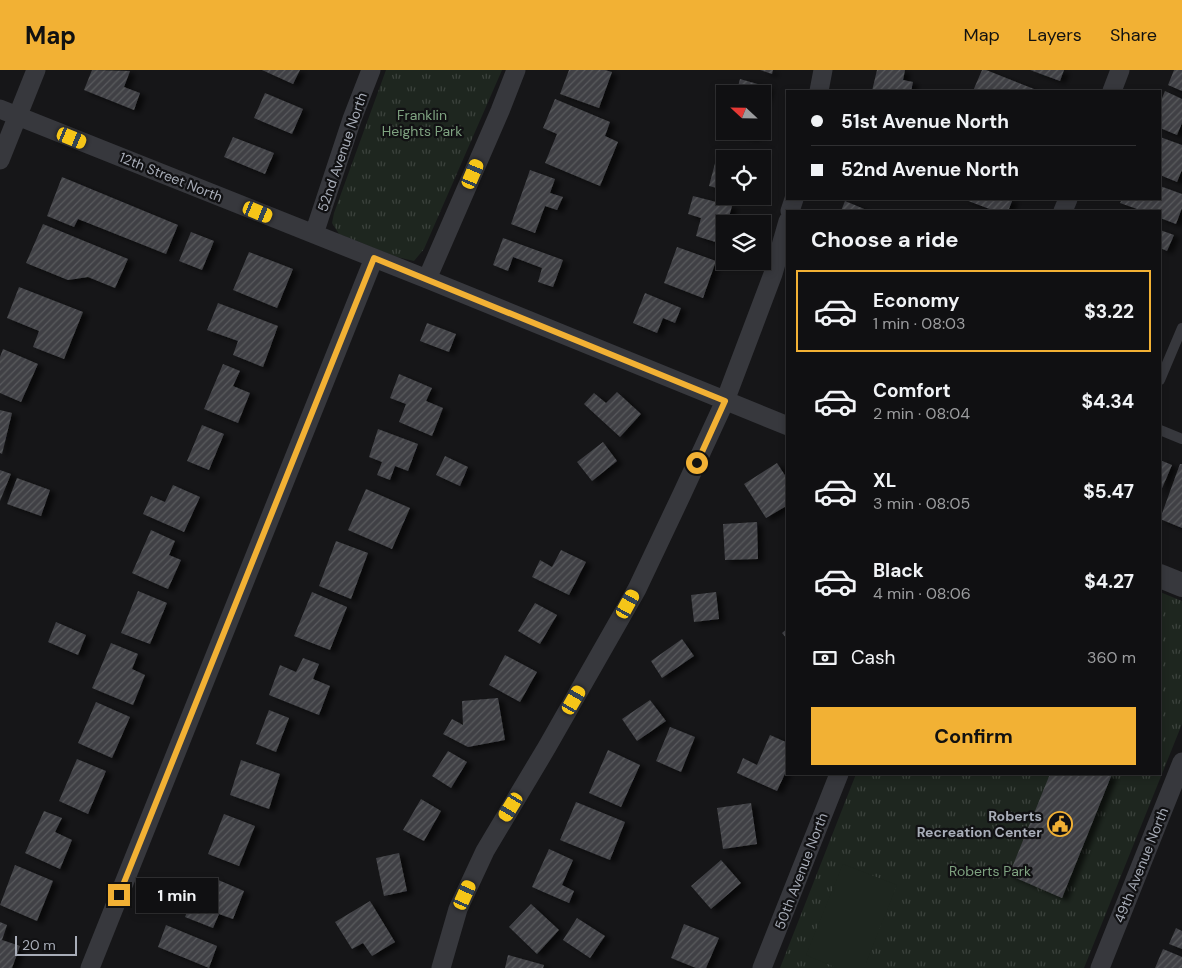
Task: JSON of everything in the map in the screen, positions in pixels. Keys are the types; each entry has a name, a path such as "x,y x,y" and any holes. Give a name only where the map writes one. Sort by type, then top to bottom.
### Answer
{"street":[{"path":"0,160 8,112 36,70"},
{"name":"52nd Avenue North","path":"314,234 352,119 371,70"},
{"path":"427,279 516,70"},
{"path":"819,90 824,70"},
{"path":"1112,90 1120,70"},
{"name":"12th Street North","path":"8,112 427,279 786,425"},
{"path":"441,968 458,909 485,851 547,748 636,589 682,494 725,401 772,274 786,228"},
{"path":"90,968 374,258"},
{"path":"1161,576 1182,585"},
{"name":"49th Avenue North","path":"1100,968 1182,762"},
{"name":"50th Avenue North","path":"762,968 839,775"}],"lane":[{"path":"1161,378 1182,328"},
{"path":"1161,430 1182,439"}],"green space":[{"name":"Franklin Heights Park","path":"386,70 502,70 424,249 414,261 397,257 339,234 332,223"},
{"name":"Roberts Park","path":"1161,592 1182,601 1182,724 1084,968 780,968 856,775 1161,775"},
{"path":"843,864 897,885 864,968 837,968 806,955"}],"building":[{"path":"92,70 130,71 124,87 140,93 134,110 84,90"},
{"path":"262,70 300,70 293,84"},
{"path":"569,70 605,70 612,72 599,108 560,94"},
{"path":"760,70 773,70 772,74"},
{"path":"877,70 905,70 903,80 913,82 911,90 872,90"},
{"path":"982,70 986,70 1036,90 973,90"},
{"path":"1030,70 1064,70 1060,81"},
{"path":"1174,70 1182,70 1182,91 1168,85"},
{"path":"740,79 761,85 738,85"},
{"path":"1165,91 1182,99 1182,123 1177,135 1161,128 1161,101"},
{"path":"265,93 303,109 292,134 254,118"},
{"path":"555,99 610,122 605,136 618,142 600,186 545,163 557,134 543,128"},
{"path":"233,137 274,153 265,174 224,157"},
{"path":"1161,137 1182,145 1182,170 1177,182 1161,175"},
{"path":"716,160 716,188 709,186"},
{"path":"530,170 555,179 550,193 563,197 557,210 545,206 535,233 511,224"},
{"path":"62,177 178,225 166,254 78,219 74,227 47,216"},
{"path":"1161,186 1182,194 1182,208 1176,224 1161,218 1161,210 1140,210 1120,203 1122,200 1161,200"},
{"path":"693,196 716,202 716,205 732,206 730,215 716,215 716,242 696,236 701,218 688,214"},
{"path":"966,200 1013,200 1008,210 992,210"},
{"path":"845,201 867,210 841,210"},
{"path":"43,224 128,259 115,288 88,277 68,280 26,263"},
{"path":"1161,230 1174,235 1167,251 1161,248"},
{"path":"191,232 214,241 202,270 179,261"},
{"path":"503,238 563,260 553,287 538,282 542,268 513,257 508,271 493,265"},
{"path":"677,247 716,261 703,298 664,283"},
{"path":"249,252 293,269 277,308 233,290"},
{"path":"19,287 83,312 64,359 33,347 39,331 7,318"},
{"path":"645,293 681,308 675,323 663,318 657,333 633,323"},
{"path":"218,303 278,326 263,367 233,355 238,341 207,330"},
{"path":"427,323 456,334 449,352 420,341"},
{"path":"3,349 38,364 21,402 0,393 0,357"},
{"path":"223,364 240,371 233,386 250,393 238,423 204,409"},
{"path":"399,374 432,388 426,401 443,408 432,436 399,422 406,404 390,398"},
{"path":"617,392 641,414 620,437 584,404 594,393 606,403"},
{"path":"0,410 12,413 2,454 0,453"},
{"path":"202,425 224,434 209,470 187,461"},
{"path":"378,429 418,444 408,471 395,466 390,480 377,475 382,462 369,457"},
{"path":"603,442 617,461 592,481 577,462"},
{"path":"445,456 468,467 460,486 436,475"},
{"path":"1161,460 1172,465 1161,491"},
{"path":"777,463 786,477 786,506 766,518 744,484"},
{"path":"1180,464 1182,464 1182,528 1161,519"},
{"path":"0,470 11,474 0,501"},
{"path":"17,478 50,490 41,516 7,504"},
{"path":"173,485 200,497 184,532 143,514 151,496 165,502"},
{"path":"366,489 410,508 392,549 348,530"},
{"path":"757,522 758,559 725,560 723,524"},
{"path":"151,530 175,541 169,555 181,560 168,589 132,573"},
{"path":"336,541 368,553 351,599 319,586"},
{"path":"561,550 586,562 569,595 532,577 540,560 552,567"},
{"path":"138,591 167,603 150,644 121,633"},
{"path":"312,592 347,607 330,650 294,636"},
{"path":"716,592 719,619 694,622 691,595"},
{"path":"535,603 557,615 540,644 518,631"},
{"path":"56,622 86,635 78,655 48,642"},
{"path":"786,630 786,638 782,633"},
{"path":"682,639 694,656 662,678 651,661"},
{"path":"111,643 138,654 132,669 145,675 133,705 92,688"},
{"path":"505,655 537,672 520,702 489,685"},
{"path":"303,658 319,664 313,679 330,686 319,715 269,695 280,665 296,672"},
{"path":"498,698 505,740 468,747 443,734 452,719 463,725 462,701"},
{"path":"650,700 666,721 637,741 622,719"},
{"path":"96,702 130,717 112,758 78,743"},
{"path":"269,710 289,718 276,752 256,744"},
{"path":"670,727 695,737 681,772 656,761"},
{"path":"770,735 786,742 786,771 777,791 737,773 743,758 757,765"},
{"path":"608,750 640,765 621,807 589,793"},
{"path":"448,751 467,762 451,788 432,776"},
{"path":"77,759 106,771 88,814 59,801"},
{"path":"241,760 280,774 269,809 230,795"},
{"name":"Roberts Recreation Center","path":"1050,775 1112,775 1062,898 1009,875"},
{"path":"421,799 441,811 424,841 403,830"},
{"path":"576,802 625,822 610,860 560,840"},
{"path":"751,803 757,844 723,849 717,808"},
{"path":"44,811 62,818 55,832 72,840 60,869 25,853"},
{"path":"224,814 255,826 239,866 208,854"},
{"path":"549,849 573,860 562,885 574,891 569,903 532,887"},
{"path":"399,853 407,891 384,896 376,858"},
{"path":"721,860 741,883 711,909 691,886"},
{"path":"15,865 53,881 37,921 0,905"},
{"path":"216,879 244,891 233,919 219,914 213,928 185,917 196,889 211,894"},
{"path":"370,901 395,942 372,956 363,943 352,949 335,922"},
{"path":"531,904 559,930 537,954 509,927"},
{"path":"577,918 605,936 590,958 563,940"},
{"path":"0,922 7,925 2,940 20,946 12,968 0,968"},
{"path":"684,924 719,938 706,968 696,968 671,958"},
{"path":"166,925 217,946 209,968 158,947"},
{"path":"1176,928 1182,931 1182,949 1169,944"},
{"path":"1163,949 1182,957 1182,968 1155,968"},
{"path":"508,955 544,965 543,968 505,968"}],"place":[{"name":"Roberts Recreation Center","path":"1060,824"}],"route":[{"path":"119,895 374,258 725,401 697,463"}]}
